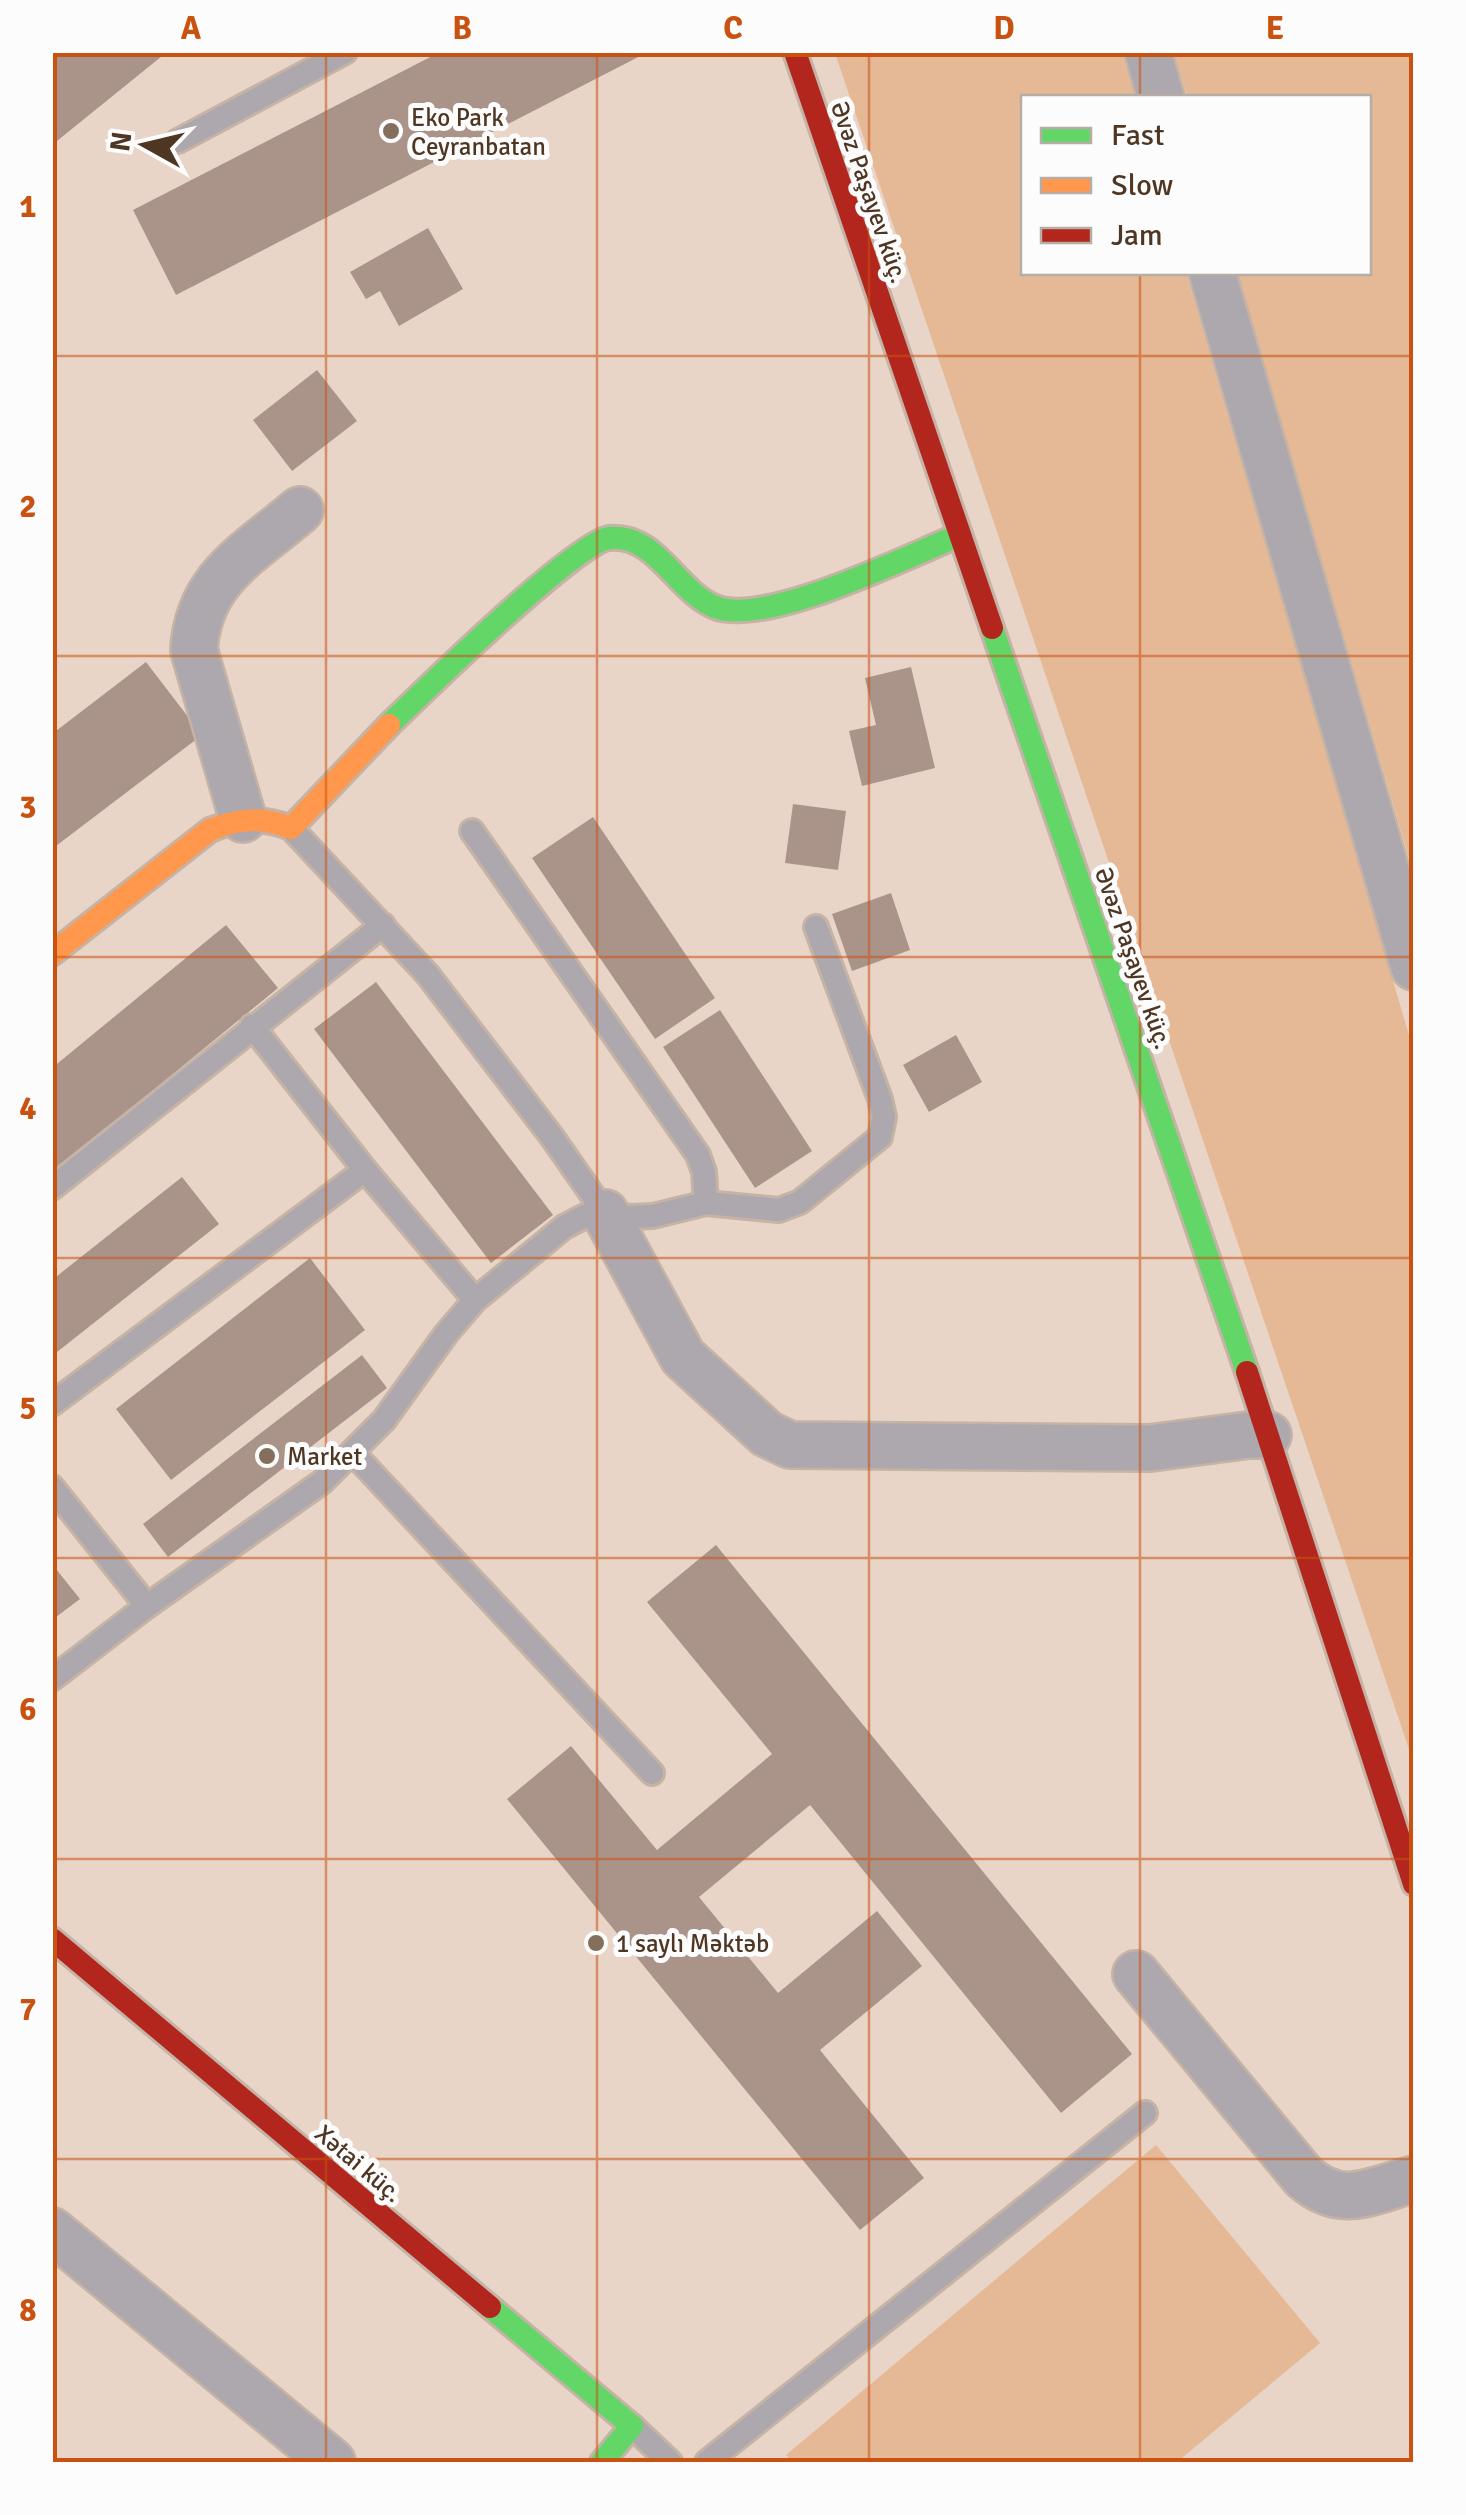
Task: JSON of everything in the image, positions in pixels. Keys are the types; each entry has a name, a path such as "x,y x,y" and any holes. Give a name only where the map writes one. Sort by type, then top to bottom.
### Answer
{"street":[{"name":"Əvəz Paşayev küç.","path":"794,52 1268,1435 1414,1884"},
{"path":"1148,52 1160,95"},
{"path":"1213,275 1414,967"},
{"path":"243,818 194,650 195,625 208,592 300,510"},
{"path":"52,954 199,836 222,823 243,818 271,820 291,828 356,757 432,684 536,590 586,550 609,538 632,539 702,602 729,611 757,610 803,596 960,535"},
{"path":"605,1213 683,1357 766,1434 790,1446 1150,1448 1268,1435"},
{"name":"Xətai küç.","path":"56,1951 632,2426"},
{"path":"1136,1974 1304,2177 1320,2191 1341,2198 1414,2179"},
{"path":"52,2231 332,2462"},
{"path":"602,2462 632,2426"}],"lane":[{"path":"178,141 345,52"},
{"path":"291,828 428,975 605,1213"},
{"path":"472,831 698,1155 704,1172 706,1203"},
{"path":"52,1188 383,925"},
{"path":"52,1679 322,1482 384,1420 475,1300 564,1226 585,1216 653,1216 706,1203 779,1210 800,1202 880,1137 884,1117 880,1098 816,928"},
{"path":"252,1026 365,1170 475,1300"},
{"path":"52,1404 365,1170"},
{"path":"353,1453 652,1772"},
{"path":"52,1487 147,1606"},
{"path":"707,2462 1145,2113"},
{"path":"632,2426 670,2462"}],"shaded area":[{"path":"835,53 1122,53 1134,95 1021,95 1021,275 1187,275 1413,1049 1413,1761"},
{"path":"1174,53 1413,53 1413,872 1238,275 1371,275 1371,95 1186,95"},
{"path":"1156,2145 1320,2343 1177,2462 792,2462 786,2455"}],"building":[{"path":"52,52 167,52 52,145"},
{"name":"Eko Park Ceyranbatan","path":"440,52 648,52 176,295 133,210"},
{"path":"428,228 463,289 399,326 380,291 366,299 350,272"},
{"path":"317,370 357,421 292,471 253,420"},
{"path":"146,662 202,735 52,849 52,734"},
{"path":"911,667 935,768 862,786 849,731 876,725 865,678"},
{"path":"793,804 846,811 838,870 785,863"},
{"path":"593,817 715,998 655,1039 532,858"},
{"path":"891,893 910,950 852,971 832,914"},
{"path":"226,925 278,988 52,1173 52,1068"},
{"path":"376,982 553,1215 491,1263 314,1029"},
{"path":"720,1010 812,1151 755,1188 663,1047"},
{"path":"956,1035 982,1082 929,1112 903,1065"},
{"path":"182,1177 219,1224 52,1356 52,1280"},
{"path":"310,1258 365,1330 171,1480 116,1409"},
{"path":"362,1355 387,1388 168,1557 143,1524"},
{"path":"716,1545 1132,2054 1061,2113 810,1805 699,1897 778,1993 877,1911 922,1966 820,2050 924,2178 860,2230 507,1799 571,1746 657,1850 772,1754 647,1602"},
{"path":"52,1564 80,1599 52,1620"}],"traffic: fast":[{"path":"389,725 533,591 591,546 609,538 640,544 701,599 715,607 738,611 801,599 960,535"},
{"path":"992,628 1247,1372"},
{"path":"490,2307 632,2426 602,2462"}],"traffic: slow":[{"path":"52,954 210,830 251,820 291,828 389,725"}],"traffic: jam":[{"path":"795,52 992,628"},
{"path":"1247,1372 1414,1884"},
{"path":"52,1939 490,2307"}],"place":[{"name":"Eko Park Ceyranbatan","path":"391,131"},
{"name":"Market","path":"267,1456"},
{"name":"1 saylı Məktəb","path":"596,1943"}]}
